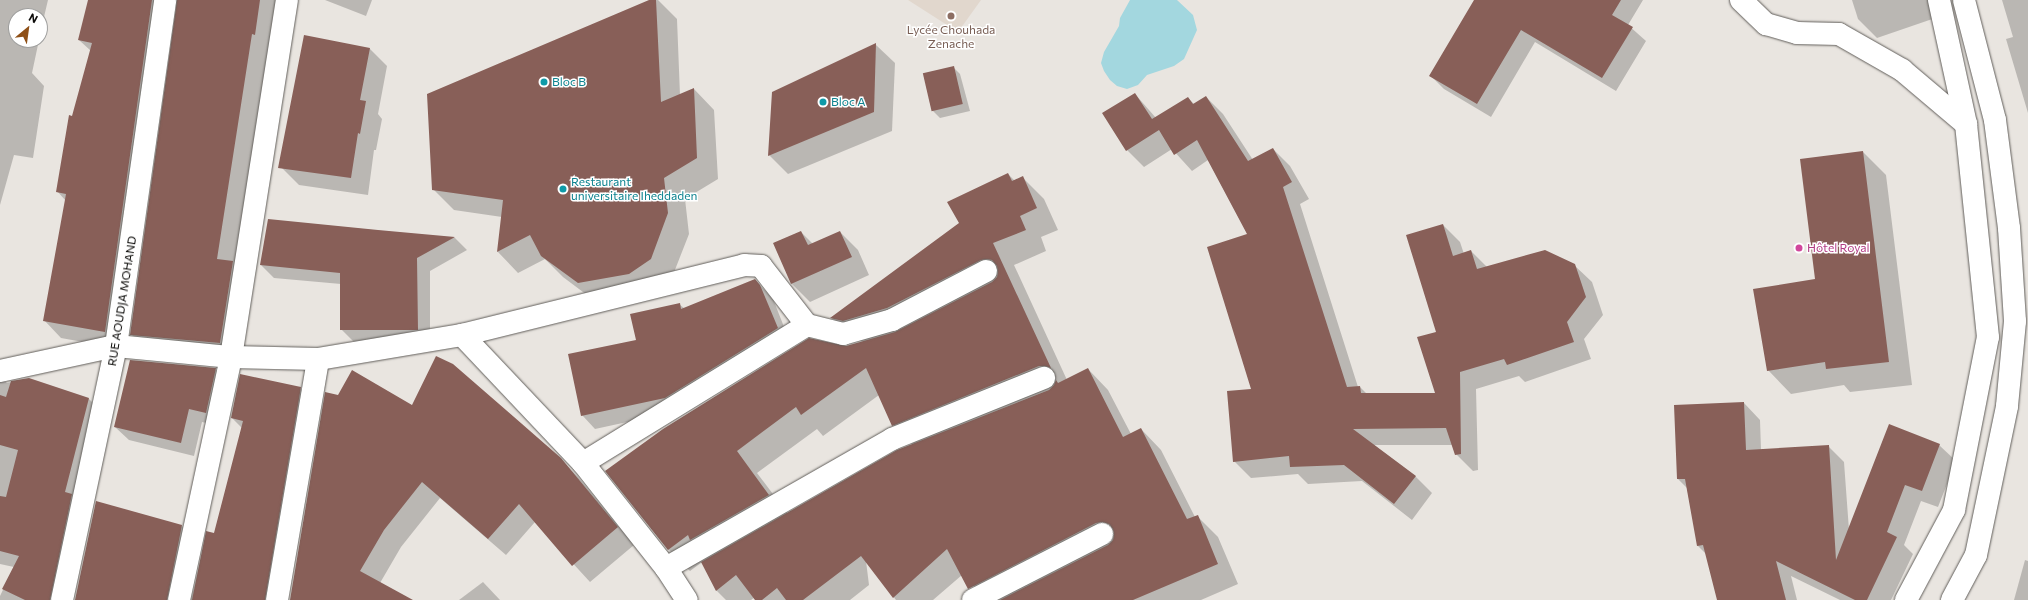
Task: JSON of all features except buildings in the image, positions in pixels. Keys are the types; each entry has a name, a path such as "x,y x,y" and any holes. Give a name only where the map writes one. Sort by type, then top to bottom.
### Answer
{"street":[{"name":"RUE AOUDJA MOHAND","path":"62,600 116,346 165,0"},
{"path":"179,600 232,357 287,0"},
{"path":"1741,0 1766,24 1796,33 1839,34 1902,70 1966,124"},
{"path":"1906,600 1954,510 1988,337 1966,124 1939,0"},
{"path":"1952,600 1976,555 2007,406 2015,321 2009,228 1995,120 1964,0"},
{"path":"0,370 116,346 232,357 318,359 462,335 744,265 761,266 806,325 843,334 892,320 986,271"},
{"path":"583,463 806,325"},
{"path":"462,335 583,463 666,568 687,600"},
{"path":"277,600 318,359"},
{"path":"666,568 892,439 1044,378"},
{"path":"973,600 1102,534"}],"shaded area":[{"name":"Lycée Chouhada Zenache","path":"908,0 981,0 958,32"}],"water":[{"path":"1130,0 1177,0 1193,15 1197,30 1184,59 1174,66 1147,75 1138,85 1127,89 1117,86 1110,80 1101,63 1104,52 1119,26 1120,18"}],"place":[{"name":"Lycée Chouhada Zenache","path":"951,16"},
{"name":"Bloc B","path":"544,82"},
{"name":"Bloc A","path":"823,102"},
{"name":"Restaurant universitaire Iheddaden","path":"563,189"},
{"name":"Hôtel Royal","path":"1799,248"}]}
